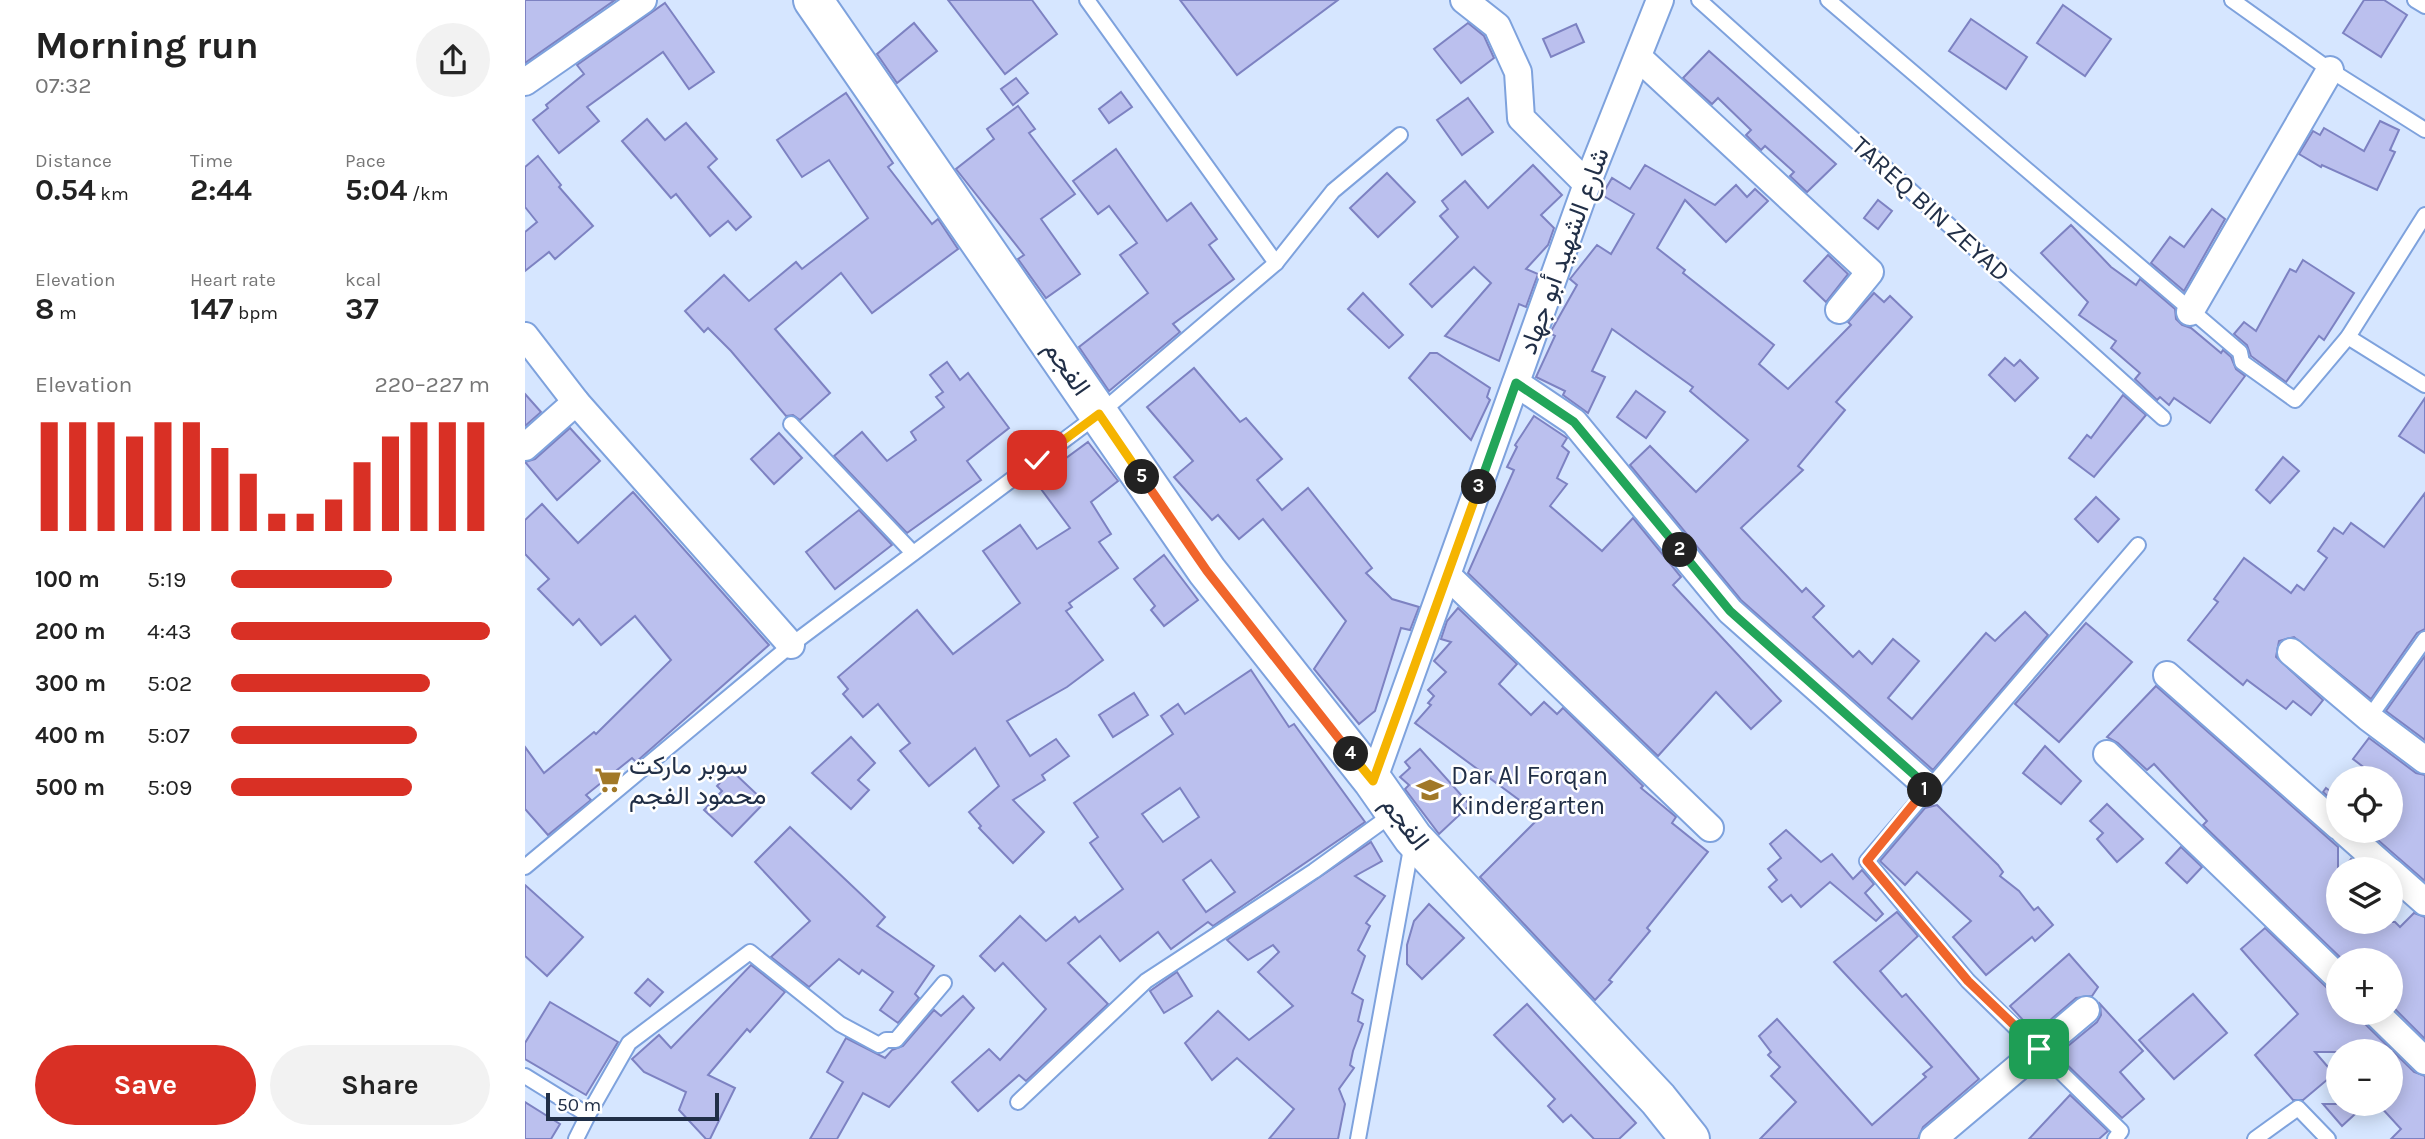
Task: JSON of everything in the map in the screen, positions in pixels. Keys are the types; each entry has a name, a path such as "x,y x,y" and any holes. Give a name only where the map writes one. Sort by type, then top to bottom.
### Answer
{"main road":[{"name":"الفجم","path":"813,0 1207,571 1373,781 1404,825 1658,1099 1690,1139"}],"street":[{"path":"525,82 643,0"},
{"path":"1464,0 1497,26 1518,72 1521,118 1587,184"},
{"name":"شارع الشهيد أبو جهاد","path":"1373,781 1587,184 1660,0"},
{"path":"1639,57 1870,272 1839,310"},
{"path":"2190,312 2330,70"},
{"path":"525,336 576,401 791,645"},
{"path":"1516,383 1574,422 1730,611 1928,787"},
{"path":"525,447 576,401"},
{"path":"1448,576 1710,828"},
{"path":"2291,652 2369,718 2425,760"},
{"path":"2167,676 2326,815"},
{"path":"2107,754 2326,965"},
{"path":"2358,843 2373,857"},
{"path":"2403,883 2425,902"},
{"path":"1933,1139 2085,1010"},
{"path":"2388,1025 2425,1061"}],"lane":[{"path":"1087,0 1276,263"},
{"name":"TAREQ BIN ZEYAD","path":"1699,0 2163,418"},
{"path":"1828,0 2240,352 2242,362 2295,400 2348,337 2425,215"},
{"path":"2232,0 2330,70 2425,130"},
{"path":"2415,0 2425,6"},
{"path":"528,860 791,645 1099,414 1276,263 1333,191 1400,135"},
{"path":"2348,337 2425,385"},
{"path":"791,424 913,554"},
{"path":"2115,1139 2122,1131 1968,981 1867,861 2138,545"},
{"path":"2369,718 2425,639"},
{"path":"1018,1102 1146,981 1314,871 1404,825"},
{"path":"1359,1139 1404,825"},
{"path":"576,1139 629,1043 750,952 840,1024 879,1045 886,1040 895,1040 944,983"},
{"path":"525,1076 588,1115"},
{"path":"2255,1139 2298,1108 2328,1139"}],"building":[{"path":"525,0 615,0 525,63"},
{"path":"948,0 1032,0 1057,34 1005,74"},
{"path":"1180,0 1338,0 1237,75"},
{"path":"2364,0 2384,0 2407,15 2381,57 2343,33"},
{"path":"665,3 714,72 689,89 663,52 587,107 599,121 559,153 533,120 548,108 546,105 584,74 577,65"},
{"path":"2063,5 2111,39 2085,76 2037,43"},
{"path":"1971,19 2027,57 2006,89 1949,51"},
{"path":"914,23 937,51 897,83 877,54"},
{"path":"1468,23 1484,36 1494,58 1461,83 1434,49"},
{"path":"1576,24 1584,42 1551,57 1543,39"},
{"path":"1709,51 1836,164 1807,192 1790,176 1794,172 1765,146 1761,150 1746,135 1751,130 1718,98 1712,104 1683,78"},
{"path":"1016,78 1028,93 1013,105 1001,89"},
{"path":"1121,92 1132,107 1109,123 1099,109"},
{"path":"846,93 893,163 888,167 932,224 938,219 958,249 872,313 841,273 775,329 830,393 800,420 793,415 786,416 731,351 708,328 704,332 685,311 724,275 749,301 796,262 802,269 868,218 829,160 802,177 777,140"},
{"path":"1468,98 1493,132 1462,155 1437,120"},
{"path":"1018,106 1035,129 1029,133 1075,194 1041,219 1080,274 1046,298 1018,259 1024,255 956,169 994,139 987,129"},
{"path":"647,119 665,140 686,123 717,159 708,167 751,217 736,230 728,221 710,236 676,194 671,198 622,141"},
{"path":"2380,121 2399,130 2390,150 2395,152 2377,190 2322,165 2321,167 2299,154 2313,131 2320,135 2324,128 2364,151"},
{"path":"1116,149 1167,221 1191,203 1217,239 1209,245 1234,279 1173,324 1180,332 1109,391 1079,347 1148,293 1120,255 1137,243 1109,206 1098,214 1073,181"},
{"path":"538,156 561,185 559,187 593,226 555,259 549,252 525,271 525,232 537,222 525,207 525,167"},
{"path":"1533,165 1562,195 1541,215 1554,228 1548,245 1526,269 1538,274 1526,307 1519,304 1499,361 1445,336 1491,283 1474,267 1432,307 1410,284 1458,237 1440,216 1448,209 1442,201 1465,181 1488,208"},
{"path":"1645,165 1715,205 1736,185 1747,197 1755,189 1768,201 1726,242 1685,200 1657,248 1685,270 1683,273 1774,345 1759,364 1788,389 1851,325 1848,322 1874,293 1884,302 1890,296 1912,317 1836,402 1845,410 1798,466 1803,470 1741,528 1802,592 1806,588 1824,606 1813,617 1853,657 1859,651 1872,664 1893,639 1919,661 1888,698 1912,719 1986,633 1995,641 2025,612 2048,635 1933,770 1741,600 1630,465 1650,446 1696,492 1748,440 1690,391 1693,387 1612,329 1592,371 1605,377 1588,413 1563,395 1565,391 1536,377 1555,336 1550,333 1577,285 1570,279 1597,245 1611,254 1634,214 1602,195 1612,178 1630,189"},
{"path":"1387,173 1415,202 1378,237 1350,208"},
{"path":"1878,200 1892,211 1878,229 1864,218"},
{"path":"2212,209 2225,219 2184,291 2151,263 2170,237 2184,247"},
{"path":"2071,225 2111,267 2136,285 2140,279 2175,309 2176,319 2182,325 2191,328 2221,353 2223,350 2231,357 2236,369 2245,376 2210,423 2174,398 2169,405 2160,397 2157,400 2135,379 2140,373 2111,348 2116,341 2079,315 2088,302 2041,253"},
{"path":"1828,255 1848,274 1826,302 1804,281"},
{"path":"2303,260 2354,293 2324,340 2319,336 2286,382 2251,356 2247,345 2234,334 2244,322 2256,331 2290,269 2296,272"},
{"path":"1363,293 1403,335 1389,348 1348,309"},
{"path":"1430,353 1437,353 1490,388 1487,397 1490,400 1471,440 1409,378"},
{"path":"2005,358 2014,366 2020,360 2038,378 2015,401 1989,375"},
{"path":"947,362 960,380 968,373 1009,428 967,461 981,480 907,533 834,456 862,432 887,461 916,440 911,432 944,407 936,397 943,392 930,375"},
{"path":"1194,368 1240,422 1246,418 1282,459 1257,480 1282,510 1308,488 1372,568 1366,573 1392,599 1419,607 1410,630 1401,628 1375,711 1359,724 1314,669 1346,621 1263,519 1239,539 1218,515 1212,520 1174,477 1193,461 1147,407"},
{"path":"1636,391 1665,412 1646,438 1617,417"},
{"path":"525,394 541,412 525,426"},
{"path":"2123,395 2146,415 2094,477 2069,458 2087,435 2091,438"},
{"path":"2425,398 2425,453 2399,436"},
{"path":"1534,416 1567,438 1562,446 1569,452 1557,478 1567,484 1550,506 1602,551 1633,518 1681,577 1673,585 1781,701 1751,729 1716,692 1658,756 1468,573 1514,470 1507,467 1517,447 1515,445"},
{"path":"570,428 600,461 557,500 525,462 535,459"},
{"path":"779,433 802,458 774,484 751,459"},
{"path":"1088,442 1118,481 1091,502 1111,534 1099,542 1118,568 1069,603 1072,607 1066,611 1103,660 1067,687 1007,721 1030,756 1056,739 1069,756 1042,775 1045,780 1013,800 1044,832 1013,863 979,828 981,826 969,812 999,786 975,748 929,786 900,751 910,743 878,704 863,717 843,694 848,689 838,677 917,610 953,654 1020,603 983,551 1020,525 1037,549 1070,528 1035,481"},
{"path":"2283,457 2299,471 2270,503 2256,490"},
{"path":"633,492 769,645 636,762 632,758 586,795 591,800 548,835 525,809 525,747 544,773 594,732 596,734 671,660 635,616 601,645 579,619 573,625 538,589 549,579 525,554 525,520 542,504 578,543"},
{"path":"2425,493 2425,629 2417,633 2371,699 2294,637 2279,641 2276,657 2323,700 2311,715 2293,701 2286,709 2247,680 2243,685 2188,640 2218,602 2214,599 2244,558 2291,593 2297,585 2304,590 2327,558 2318,551 2334,528 2343,534 2351,523 2384,547"},
{"path":"2096,497 2119,519 2098,542 2075,519"},
{"path":"859,510 892,545 835,589 806,552"},
{"path":"1164,555 1198,600 1164,626 1151,610 1155,606 1134,579"},
{"path":"1458,608 1517,664 1499,684 1531,715 1544,702 1557,714 1563,708 1643,786 1641,788 1676,817 1672,823 1708,852 1647,928 1650,931 1609,980 1612,982 1595,1000 1480,877 1541,816 1415,723 1431,705 1428,703 1434,696 1428,690 1446,672 1434,661 1451,642 1441,639 1447,621"},
{"path":"2086,623 2132,662 2059,742 2015,704"},
{"path":"2425,656 2425,740 2386,711"},
{"path":"1251,670 1289,727 1294,724 1365,822 1213,926 1208,922 1171,949 1158,932 1120,961 1100,936 1068,963 1108,1004 1026,1081 1019,1075 978,1111 952,1082 989,1049 1000,1060 1046,1009 1003,963 995,971 980,956 1020,916 1046,941 1075,917 1079,922 1123,889 1090,843 1098,837 1074,803 1173,734 1161,716 1178,704 1185,714","holes":["1180,788 1199,817 1163,842 1142,814","1211,860 1235,892 1206,912 1183,880"]},
{"path":"2156,686 2326,836 2326,843 2333,843 2338,847 2338,857 2326,857 2326,934 2403,934 2403,924 2414,913 2425,917 2425,1039 2403,1017 2403,948 2331,948 2203,825 2207,821 2154,764 2147,770 2118,743 2107,737"},
{"path":"1134,693 1148,715 1113,737 1099,715"},
{"path":"851,737 875,763 858,780 869,790 851,809 812,773"},
{"path":"2369,738 2416,773 2425,775 2425,881 2403,862 2403,857 2397,857 2381,843 2403,843 2403,766 2362,766 2353,759"},
{"path":"2045,746 2081,781 2061,804 2023,773"},
{"name":"Dar Al Forqan Kindergarten","path":"1420,749 1470,805 1439,834 1405,789 1409,785 1400,777 1410,768 1405,762"},
{"path":"731,770 765,802 732,836 704,810 722,791 717,786"},
{"path":"2107,804 2143,839 2117,862 2097,839 2103,833 2090,821"},
{"path":"1937,805 1998,865 2003,872 2000,876 2019,891 2034,910 2038,907 2053,925 2035,941 2032,937 1986,975 1953,937 1971,921 1917,872 1905,885 1880,861 1925,808"},
{"path":"790,827 885,917 877,926 934,966 915,994 919,998 898,1023 880,1010 893,992 862,970 859,974 839,959 809,987 771,957 810,921 755,862"},
{"path":"1786,830 1821,862 1832,854 1853,879 1862,870 1874,884 1865,893 1883,914 1876,921 1830,882 1801,907 1791,895 1782,902 1769,887 1777,880 1768,869 1781,858 1770,844"},
{"path":"1371,842 1382,861 1355,876 1385,896 1366,923 1370,926 1358,950 1365,956 1352,993 1363,1000 1358,1021 1363,1024 1350,1065 1354,1068 1339,1089 1345,1104 1338,1139 1269,1139 1294,1109 1237,1058 1212,1080 1185,1043 1218,1011 1249,1040 1293,1006 1258,972 1279,952 1273,945 1248,960 1227,940"},
{"path":"2181,847 2202,867 2187,883 2166,863"},
{"path":"525,885 583,937 547,976 525,956"},
{"path":"1429,904 1464,938 1422,979 1407,964 1407,945 1414,921"},
{"path":"1897,912 1918,936 1880,971 1902,997 1906,994 1979,1079 1923,1127 1918,1139 1760,1139 1796,1102 1771,1076 1780,1067 1768,1055 1771,1052 1759,1036 1777,1019 1872,1125 1926,1077 1923,1074 1932,1067 1834,962"},
{"path":"2265,928 2326,987 2326,1025 2366,1025 2380,1039 2326,1039 2326,1052 2315,1052 2326,1065 2326,1081 2303,1100 2293,1100 2255,1055 2298,1014 2241,949"},
{"path":"2069,954 2098,987 2092,996 2076,998 2035,1033 2010,1006"},
{"path":"751,965 785,992 750,1032 747,1029 708,1075 735,1088 710,1139 706,1139 679,1110 686,1092 644,1072 632,1059 659,1035 671,1048"},
{"path":"1177,972 1192,996 1164,1013 1150,991"},
{"path":"648,979 663,992 650,1006 635,993"},
{"path":"2193,994 2227,1033 2174,1079 2139,1040"},
{"path":"963,996 974,1008 889,1107 863,1093 837,1139 810,1139 843,1082 827,1072 846,1038 885,1058 892,1050 903,1046 934,1010 941,1016"},
{"path":"550,1002 618,1042 586,1095 525,1059 525,1043"},
{"path":"1527,1004 1636,1123 1619,1139 1594,1139 1571,1115 1563,1122 1548,1106 1555,1099 1494,1035"},
{"path":"2100,1004 2143,1051 2120,1072 2144,1099 2122,1118 2057,1055 2097,1022 2101,1015"},
{"path":"2403,1061 2414,1072 2425,1076 2425,1139 2391,1139 2401,1129 2389,1116 2403,1116"},
{"path":"2070,1095 2108,1131 2099,1139 2029,1139"},
{"path":"525,1102 560,1124 551,1139 525,1139"},
{"path":"2333,1116 2353,1116 2342,1126"}],"place":[{"name":"سوبر ماركت محمود الفجم","path":"608,780"},
{"name":"Dar Al Forqan Kindergarten","path":"1430,790"}],"route":[{"path":"1037,460 1099,414 1207,571 1373,781 1516,383 1574,422 1730,611 1928,787 1867,861 1968,981 2039,1049"}]}
